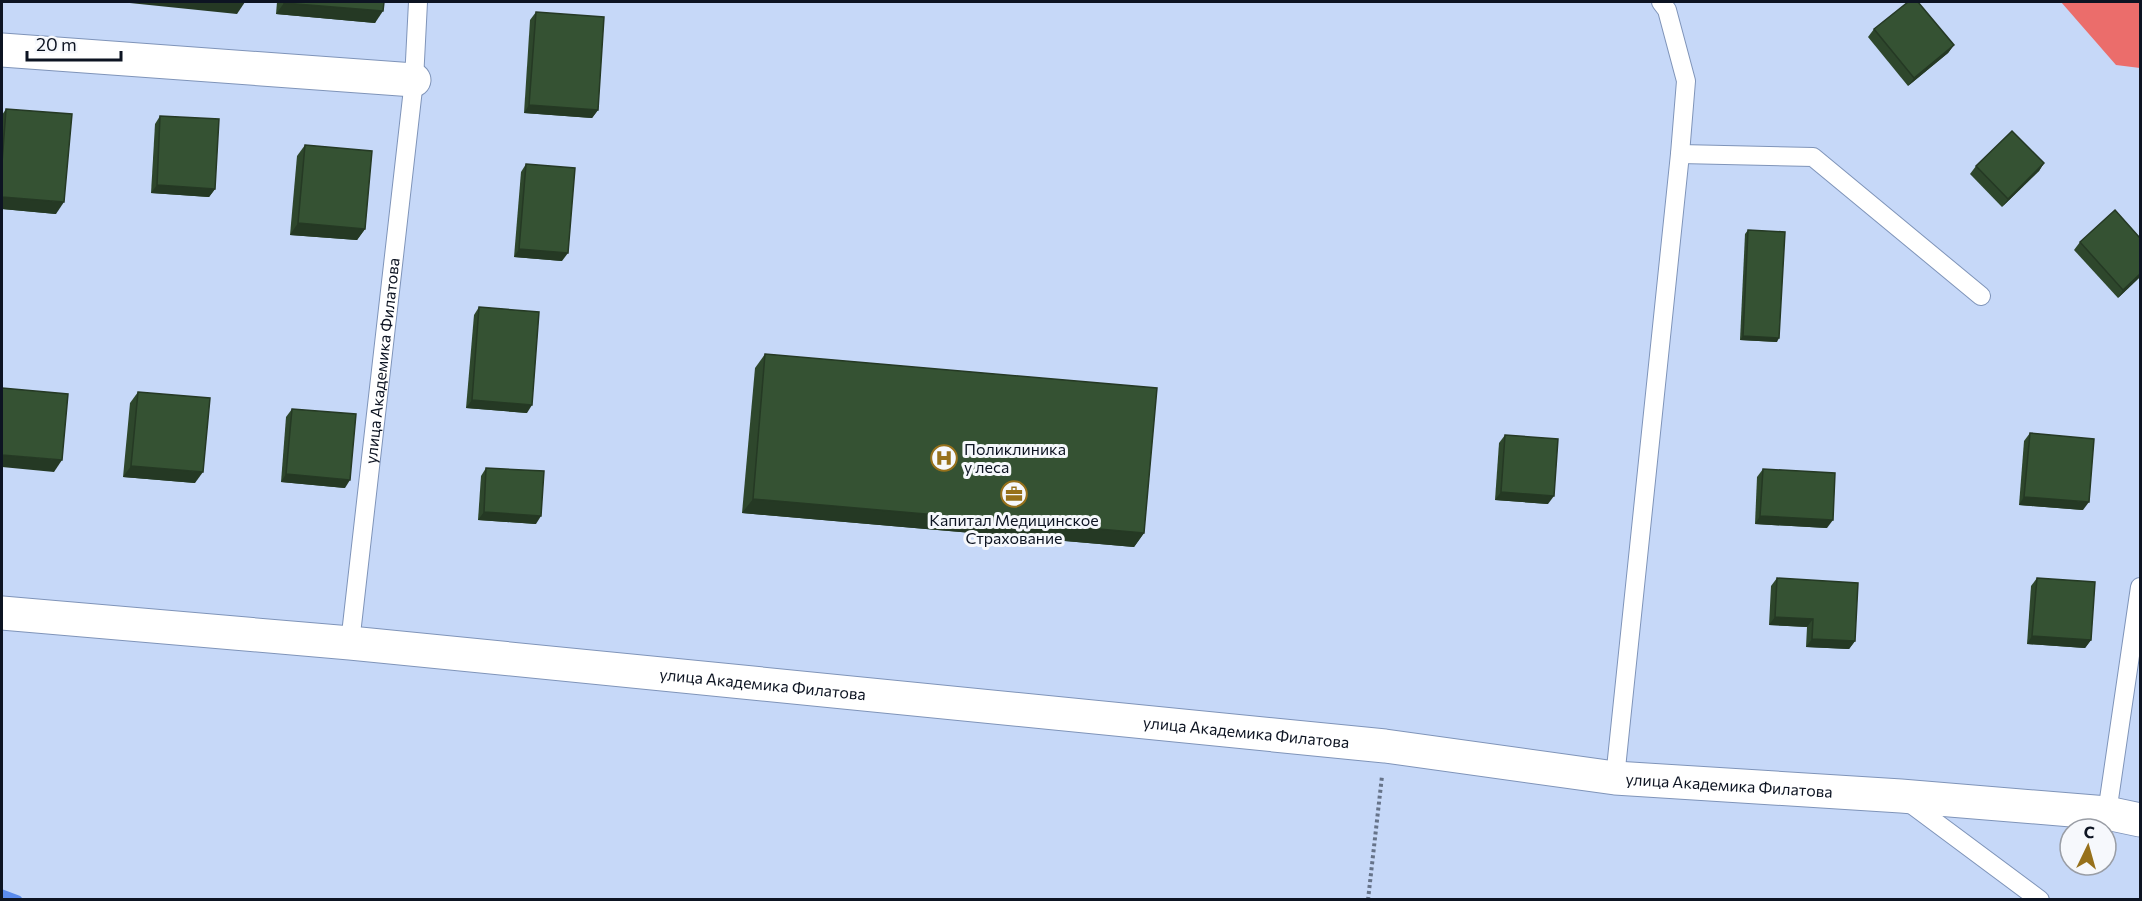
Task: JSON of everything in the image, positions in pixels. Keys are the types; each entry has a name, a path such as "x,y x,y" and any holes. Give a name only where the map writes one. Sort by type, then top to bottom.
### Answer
{"street":[{"path":"2,50 414,80"},
{"name":"улица Академика Филатова","path":"2,613 350,643 1385,746 1615,778 1901,796 2107,813 2140,820"}],"lane":[{"name":"улица Академика Филатова","path":"350,643 414,80 418,2"},
{"path":"1615,778 1686,81 1667,10 1661,2"},
{"path":"1680,154 1813,158 1981,296"},
{"path":"2107,813 2140,587"},
{"path":"1901,796 2040,900"}],"path":[{"path":"1368,900 1385,746"}],"shaded area":[{"path":"2061,2 2140,2 2140,68 2116,65"}],"building":[{"path":"284,2 384,2 383,11"},
{"path":"1908,2 1918,2 1954,45 1914,78 1874,29"},
{"path":"536,12 604,17 598,110 529,105"},
{"path":"6,109 72,114 64,202 2,197"},
{"path":"160,116 219,119 215,189 157,185"},
{"path":"2012,131 2044,163 2008,199 1976,166"},
{"path":"305,145 372,151 365,229 298,223"},
{"path":"526,164 575,168 568,253 519,249"},
{"path":"2115,210 2140,238 2140,274 2123,290 2080,242"},
{"path":"1748,230 1785,232 1779,338 1743,336"},
{"path":"479,307 539,312 532,405 472,400"},
{"name":"Поликлиника у леса","path":"765,354 1157,388 1144,533 753,499"},
{"path":"2,388 68,394 62,460 2,455"},
{"path":"138,392 210,398 203,472 131,466"},
{"path":"292,409 356,414 350,480 286,474"},
{"path":"2030,433 2094,439 2089,502 2024,497"},
{"path":"1505,435 1558,439 1554,496 1501,492"},
{"path":"486,468 544,471 541,516 484,512"},
{"path":"1763,469 1835,473 1833,520 1760,516"},
{"path":"1777,578 1858,583 1855,641 1812,639 1813,619 1775,617"},
{"path":"2037,578 2095,582 2091,640 2032,636"}],"waterway":[{"path":"2,894 18,900"}],"place":[{"name":"Поликлиника у леса","path":"944,458"},
{"name":"Капитал Медицинское Страхование","path":"1014,494"}]}
